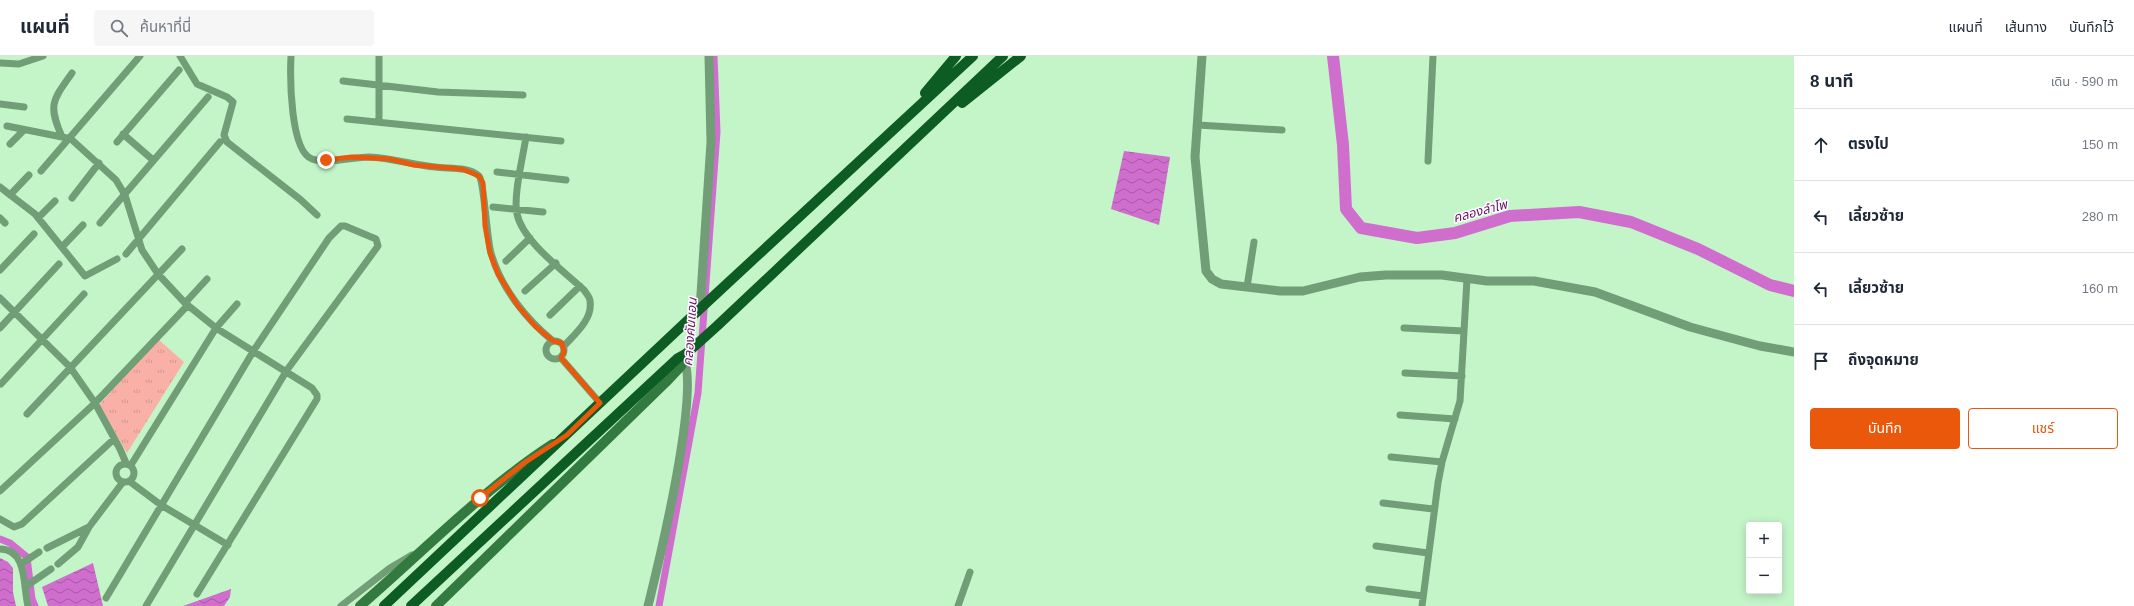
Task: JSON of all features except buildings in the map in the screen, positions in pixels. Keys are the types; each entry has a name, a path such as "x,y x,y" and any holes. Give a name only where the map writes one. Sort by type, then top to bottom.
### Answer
{"main road":[{"path":"913,112 923,96 956,56"},
{"path":"384,606 701,307 972,56"},
{"path":"411,606 687,354 1003,56"},
{"path":"909,144 1021,56"},
{"path":"437,606 666,382 687,354"},
{"path":"360,606 504,479 567,435"}],"street":[{"path":"0,63 19,64 43,56"},
{"path":"41,171 140,56"},
{"path":"180,56 197,84 227,97 233,102 224,135 227,142 301,200 317,215"},
{"path":"291,56 290,78 296,132 302,152 312,159 326,160 352,157 390,159 414,165 462,169 479,176 483,183 485,226 490,253 498,274 518,306 535,326 553,341 559,341 564,346"},
{"path":"379,56 379,122"},
{"path":"701,307 711,135 709,56"},
{"path":"1202,56 1195,157 1206,271 1212,279 1221,284 1303,291 1360,278 1386,275 1442,275 1487,281 1534,281 1595,292 1690,327 1760,346 1794,352"},
{"path":"1428,161 1433,56"},
{"path":"116,142 180,70"},
{"path":"62,137 54,117 53,108 57,93 72,73"},
{"path":"343,82 438,92 523,95"},
{"path":"100,223 208,97"},
{"path":"0,104 24,107"},
{"path":"347,119 561,141"},
{"path":"1198,125 1282,130"},
{"path":"7,126 70,139 99,163 116,180 125,195 137,239 142,250 158,274 186,304 216,328 287,370 315,391 316,399 197,594"},
{"path":"10,144 24,130"},
{"path":"123,134 154,160"},
{"path":"526,137 520,175 517,214 524,231 580,286 590,300 589,310 582,327 564,346 564,352 561,358"},
{"path":"126,254 137,239 220,142"},
{"path":"72,198 99,163"},
{"path":"497,172 566,180"},
{"path":"10,195 29,175"},
{"path":"0,187 38,218 85,276 117,259"},
{"path":"38,218 55,201"},
{"path":"493,207 543,212"},
{"path":"62,247 83,225"},
{"path":"106,598 254,350 329,238 341,226 348,227 376,239 378,246 287,370 146,606"},
{"path":"0,270 34,234"},
{"path":"506,261 530,238"},
{"path":"1247,287 1254,242"},
{"path":"27,414 182,249"},
{"path":"526,291 556,263"},
{"path":"0,328 59,264"},
{"path":"0,491 95,403 207,279"},
{"path":"1422,606 1433,509 1442,462 1456,419 1460,401 1467,279"},
{"path":"550,315 580,286"},
{"path":"1,384 84,294"},
{"path":"0,298 70,367 95,403 128,464 134,472 133,478 126,482 89,526 78,547 58,564"},
{"path":"228,545 194,526 126,482 117,478 116,472 119,466 128,464 216,328 237,304"},
{"path":"1404,328 1463,332"},
{"path":"553,341 546,347 546,353 552,359 561,358"},
{"path":"648,606 671,501 685,417 689,383 687,354"},
{"path":"561,358 600,403"},
{"path":"1405,373 1462,376"},
{"path":"1400,415 1456,419"},
{"path":"0,519 14,527 22,524 114,439"},
{"path":"1391,457 1442,462"},
{"path":"1383,503 1433,509"},
{"path":"47,548 89,526"},
{"path":"1376,546 1428,553"},
{"path":"342,606 390,568 424,548"},
{"path":"0,549 10,552 23,563 27,585 28,606"},
{"path":"23,563 38,553"},
{"path":"27,585 51,569"},
{"path":"958,606 970,572"},
{"path":"1369,588 1423,596"}],"green space":[{"path":"158,339 184,362 127,453 99,405"}],"water":[{"path":"1124,151 1170,157 1159,225 1111,209"},
{"path":"0,558 8,562 13,568 13,592 16,606 0,606"},
{"path":"93,563 103,606 48,606 42,587"},
{"path":"231,589 230,597 224,606 183,606"}],"waterway":[{"name":"คลองคันแอน","path":"659,606 698,393 717,132 714,56"},
{"name":"คลองลำโพ","path":"1333,56 1343,145 1346,209 1361,228 1417,238 1455,233 1510,216 1579,212 1631,222 1698,249 1770,285 1794,291"},
{"path":"0,539 10,543 27,557 32,599 35,606"}],"route":[{"path":"326,160 352,157 371,157 390,159 414,165 462,169 479,176 483,183 485,226 490,253 498,274 518,306 535,326 553,341 559,341 562,343 565,349 561,358 581,383 600,403 567,435 524,463 480,498"}]}
